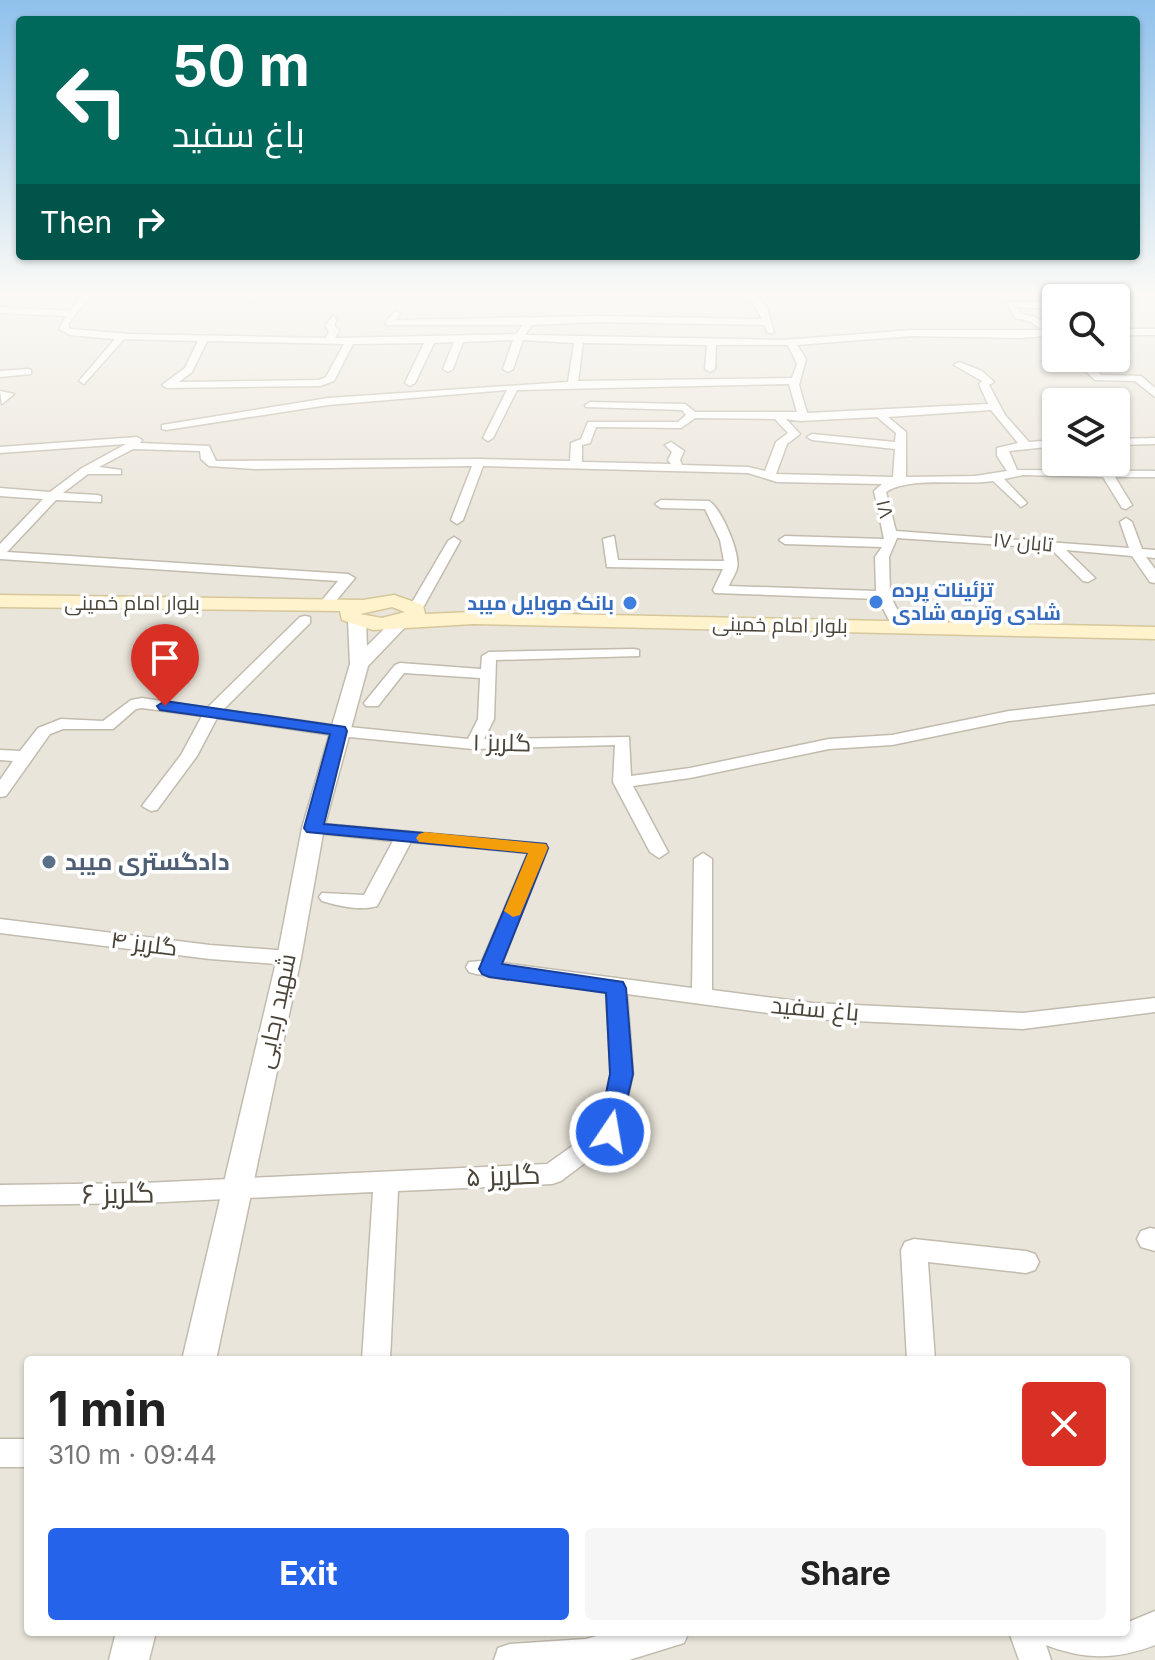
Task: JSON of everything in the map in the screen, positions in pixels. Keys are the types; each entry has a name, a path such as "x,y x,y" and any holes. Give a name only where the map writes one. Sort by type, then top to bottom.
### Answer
{"main road":[{"name":"بلوار امام خمینی","path":"0,601 325,605 357,615"},
{"path":"357,615 385,601 408,613"},
{"name":"بلوار امام خمینی","path":"408,613 894,617 1155,623"},
{"name":"بلوار امام خمینی","path":"408,613 473,618 1155,633"},
{"name":"بلوار امام خمینی","path":"0,614 305,620 357,615"}],"street":[{"path":"84,381 94,369"},
{"path":"189,369 167,385 320,383 330,379 334,369"},
{"path":"410,383 416,369"},
{"path":"573,384 575,369"},
{"path":"763,369 764,381"},
{"path":"800,418 802,412 795,381 803,369"},
{"path":"971,369 989,382 984,384 994,407 1026,445"},
{"path":"641,370 643,383"},
{"path":"0,374 28,372"},
{"path":"1091,372 1098,378 1138,378 1155,394"},
{"path":"166,427 350,399 513,387 795,381"},
{"path":"488,438 494,419 508,404 513,387"},
{"path":"590,405 685,407 692,415"},
{"path":"576,465 577,443 586,441 592,424 681,425 692,415 779,418 881,416 994,407"},
{"path":"812,437 900,446 901,432 881,416"},
{"path":"769,477 782,442 795,434 779,418"},
{"path":"0,450 137,440 124,454 99,462 55,496 45,500 0,553"},
{"path":"1130,442 1155,441"},
{"path":"1014,474 1003,456 1003,448 1042,444"},
{"path":"671,445 678,451 674,460 679,469"},
{"path":"132,446 205,448 207,459 213,464 255,466 479,462 576,465 709,505 726,540 732,565 720,590 883,595"},
{"name":"۱۸","path":"894,617 883,595 882,557 890,539 880,491 900,478 900,446"},
{"path":"457,520 479,462"},
{"path":"662,491 679,469"},
{"path":"679,469 748,470 769,477 893,481 1042,474"},
{"path":"86,470 117,472"},
{"path":"1130,473 1155,474"},
{"path":"1109,476 1126,505"},
{"path":"997,478 1021,503"},
{"path":"0,492 97,499"},
{"path":"1126,522 1137,553 1155,579"},
{"path":"609,539 612,564 732,565"},
{"name":"تابان ۱۷","path":"785,540 890,539 1054,545 1155,554"},
{"path":"359,664 408,613 454,541"},
{"path":"1054,545 1088,578"},
{"path":"0,553 348,578 325,605"},
{"path":"357,615 359,664"},
{"path":"151,806 189,756 212,712 305,620"},
{"path":"473,744 486,719 489,656 634,653"},
{"name":"شهید رجایی","path":"200,1356 289,958 313,828 359,664"},
{"path":"372,703 400,668 486,674"},
{"path":"659,852 622,782 690,773 829,744 892,740 1009,716 1155,699"},
{"name":"گلریز ۱","path":"25,756 44,731 61,724 107,726 131,705 142,703 339,731 473,744 623,740 622,782"},
{"path":"0,755 25,756"},
{"path":"0,792 25,756"},
{"path":"313,828 405,836 370,902 329,897"},
{"name":"باغ سفید","path":"405,836 539,848 483,968 616,988 813,1011 1023,1021 1155,1005"},
{"path":"702,998 703,859"},
{"name":"گلریز ۴","path":"0,926 289,958"},
{"name":"گلریز ۵","path":"236,1189 552,1174 610,1132 622,1074 616,988"},
{"path":"376,1356 386,1180"},
{"name":"گلریز ۶","path":"0,1195 236,1189"},
{"path":"921,1356 914,1250 1026,1262"},
{"path":"0,1453 24,1453"},
{"path":"1064,1636 1114,1644 1155,1627"},
{"path":"129,1660 135,1636"},
{"path":"510,1660 586,1655 650,1636"},
{"path":"1026,1636 1035,1660"}],"shaded area":[{"path":"0,369 1130,372 1130,369 1155,369 1155,1660 0,1660"}],"slow traffic":[{"path":"425,838 539,848 513,911"}],"place":[{"name":"تزئینات پرده شادی وترمه شادی","path":"876,602"},
{"name":"بانک موبایل میبد","path":"630,603"},
{"name":"دادگستری میبد","path":"49,862"}],"route":[{"path":"165,706 339,731 313,828 539,848 489,969 616,988 622,1074 610,1132"}]}
